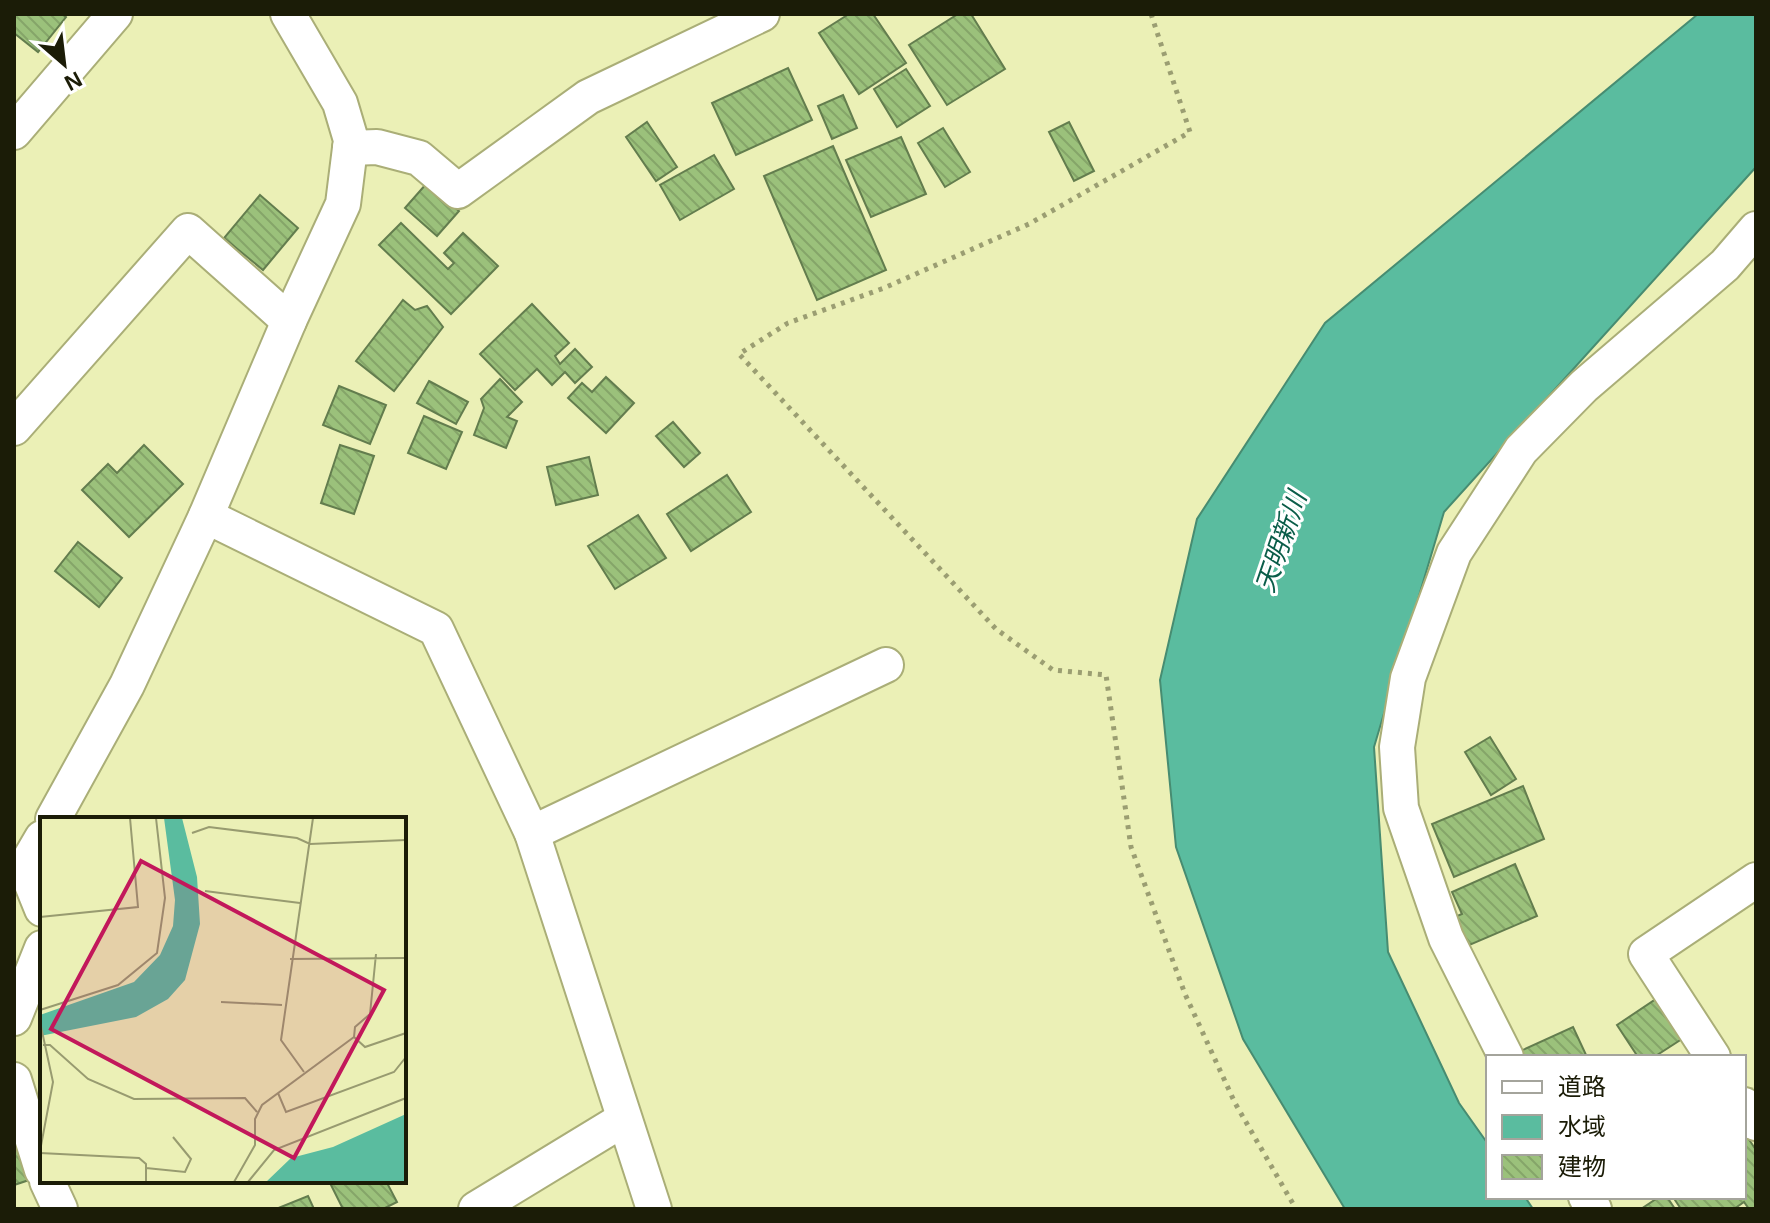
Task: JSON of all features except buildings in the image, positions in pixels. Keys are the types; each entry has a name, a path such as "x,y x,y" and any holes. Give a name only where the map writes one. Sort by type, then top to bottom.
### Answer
{"street":[{"path":"14,132 115,14"},
{"path":"54,817 127,685 206,516 289,321 343,204 351,140 340,103 288,14"},
{"path":"350,148 377,147 419,158 458,191 588,97 762,14"},
{"path":"1505,1055 1446,938 1401,808 1397,747 1408,678 1454,553 1521,450 1584,386 1725,265 1756,229"},
{"path":"14,428 188,231 289,321"},
{"path":"206,516 436,629 532,833 654,1209"},
{"path":"532,833 886,665"},
{"path":"27,855 40,902"},
{"path":"1712,1055 1646,954 1756,880"},
{"path":"14,1018 40,953"},
{"path":"14,1080 40,1164"},
{"path":"476,1209 624,1119"},
{"path":"48,1183 60,1209"}],"path":[{"path":"1151,14 1190,132 1029,224 884,288 788,323 739,354 996,629 1053,670 1106,675 1131,847 1185,994 1235,1103 1296,1209"}],"water":[{"name":"天明新川","path":"1698,14 1756,14 1756,167 1444,512 1374,747 1388,952 1459,1103 1486,1141 1486,1199 1526,1199 1533,1209 1345,1209 1243,1039 1176,847 1160,680 1197,519 1325,323"}]}
